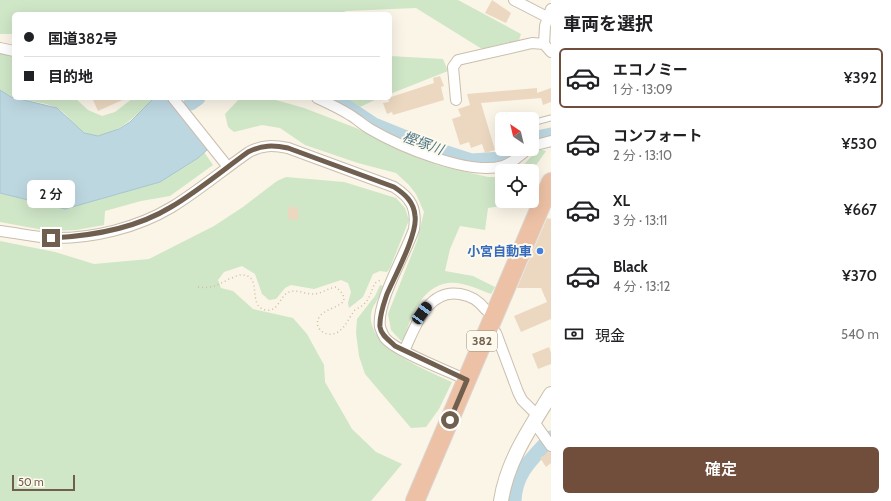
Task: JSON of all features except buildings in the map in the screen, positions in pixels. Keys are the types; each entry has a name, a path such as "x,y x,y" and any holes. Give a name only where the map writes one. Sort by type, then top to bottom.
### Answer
{"highway":[{"name":"382","path":"415,501 551,182"}],"street":[{"path":"514,0 549,13 544,33 548,48"},
{"path":"456,100 453,67 458,60 522,45 539,43 548,48"},
{"path":"0,48 12,51"},
{"path":"175,100 228,167"},
{"path":"321,100 350,115 369,129 408,148 449,162 473,167 497,167 504,166 519,156"},
{"path":"539,144 551,141"},
{"path":"0,231 51,238 78,237 109,232 139,223 171,207 248,152 259,147 279,146 288,148 394,187 408,198 414,208 416,217 410,239 384,303 380,326 386,338 404,351 467,380"},
{"path":"404,351 422,313 427,306 439,297 447,294 466,295 475,299 486,310"},
{"path":"496,333 518,392 536,419 544,436 551,446"},
{"path":"501,501 507,474 513,460 551,394"}],"lane":[{"path":"539,121 551,118"}],"path":[{"path":"198,287 208,289 239,275 247,276 255,286 255,298 257,304 262,309 269,310 277,306 283,296 289,292 316,294 336,287 343,294 344,301 335,308 324,313 318,320 319,330 324,334 328,334 342,329 354,311 364,304 378,280 393,279"}],"green space":[{"path":"0,0 458,0 521,34 519,40 482,49 416,8 344,12 12,12 12,34 0,34"},
{"path":"0,54 12,55 12,97 0,90"},
{"path":"392,56 443,59 448,71 392,93"},
{"path":"26,100 77,100 88,110 102,116 115,112 130,100 152,100 131,119 113,132 94,136 80,130 61,110 42,103"},
{"path":"238,100 276,100 304,108 356,128 437,165 488,177 495,177 495,207 488,208 485,230 460,226 450,249 445,271 473,276 495,287 491,294 459,283 448,283 431,290 418,304 404,339 401,341 391,330 388,314 417,241 424,212 416,194 409,185 396,173 358,163 305,145 280,128 262,125 234,132 228,127 225,114"},
{"path":"348,100 375,100 360,107"},
{"path":"539,149 546,151 537,164 524,164 532,156 539,156"},
{"path":"204,152 213,165 170,196 141,201 105,211 104,225 76,230 49,231 0,222 0,193 65,209 160,182 198,158"},
{"path":"286,177 344,182 396,198 405,208 409,220 390,268 387,272 380,271 373,274 363,297 349,308 348,303 351,292 348,283 341,280 314,289 291,285 285,288 276,299 269,300 262,294 255,274 242,266 224,272 218,280 221,288 233,291 253,309 293,318 307,334 324,365 325,382 352,429 376,452 402,464 371,501 0,501 0,241 55,252 94,264 149,259 214,226 243,207 277,181"},
{"path":"380,285 383,286 382,290 371,314 372,326 378,337 388,347 414,364 452,382 439,409 426,427 411,428 365,374 359,356 356,333 357,319 375,296"}],"water":[{"path":"0,90 12,97 12,100 24,100 57,108 84,133 98,136 119,129 130,122 152,100 170,100 208,149 198,158 160,182 65,209 0,193"}],"waterway":[{"name":"樫塚川","path":"191,103 195,100"},
{"name":"樫塚川","path":"336,100 374,125 431,148 471,161 503,159 508,156"},
{"name":"樫塚川","path":"539,138 551,135"},
{"path":"514,501 515,491 521,474 526,466 551,438"}],"place":[{"name":"小宮自動車","path":"540,251"}],"route":[{"path":"51,238 78,237 109,232 139,223 171,207 248,152 259,147 269,145 288,148 394,187 408,198 414,208 416,217 410,239 384,303 380,326 386,338 395,346 467,380 450,420"}]}
